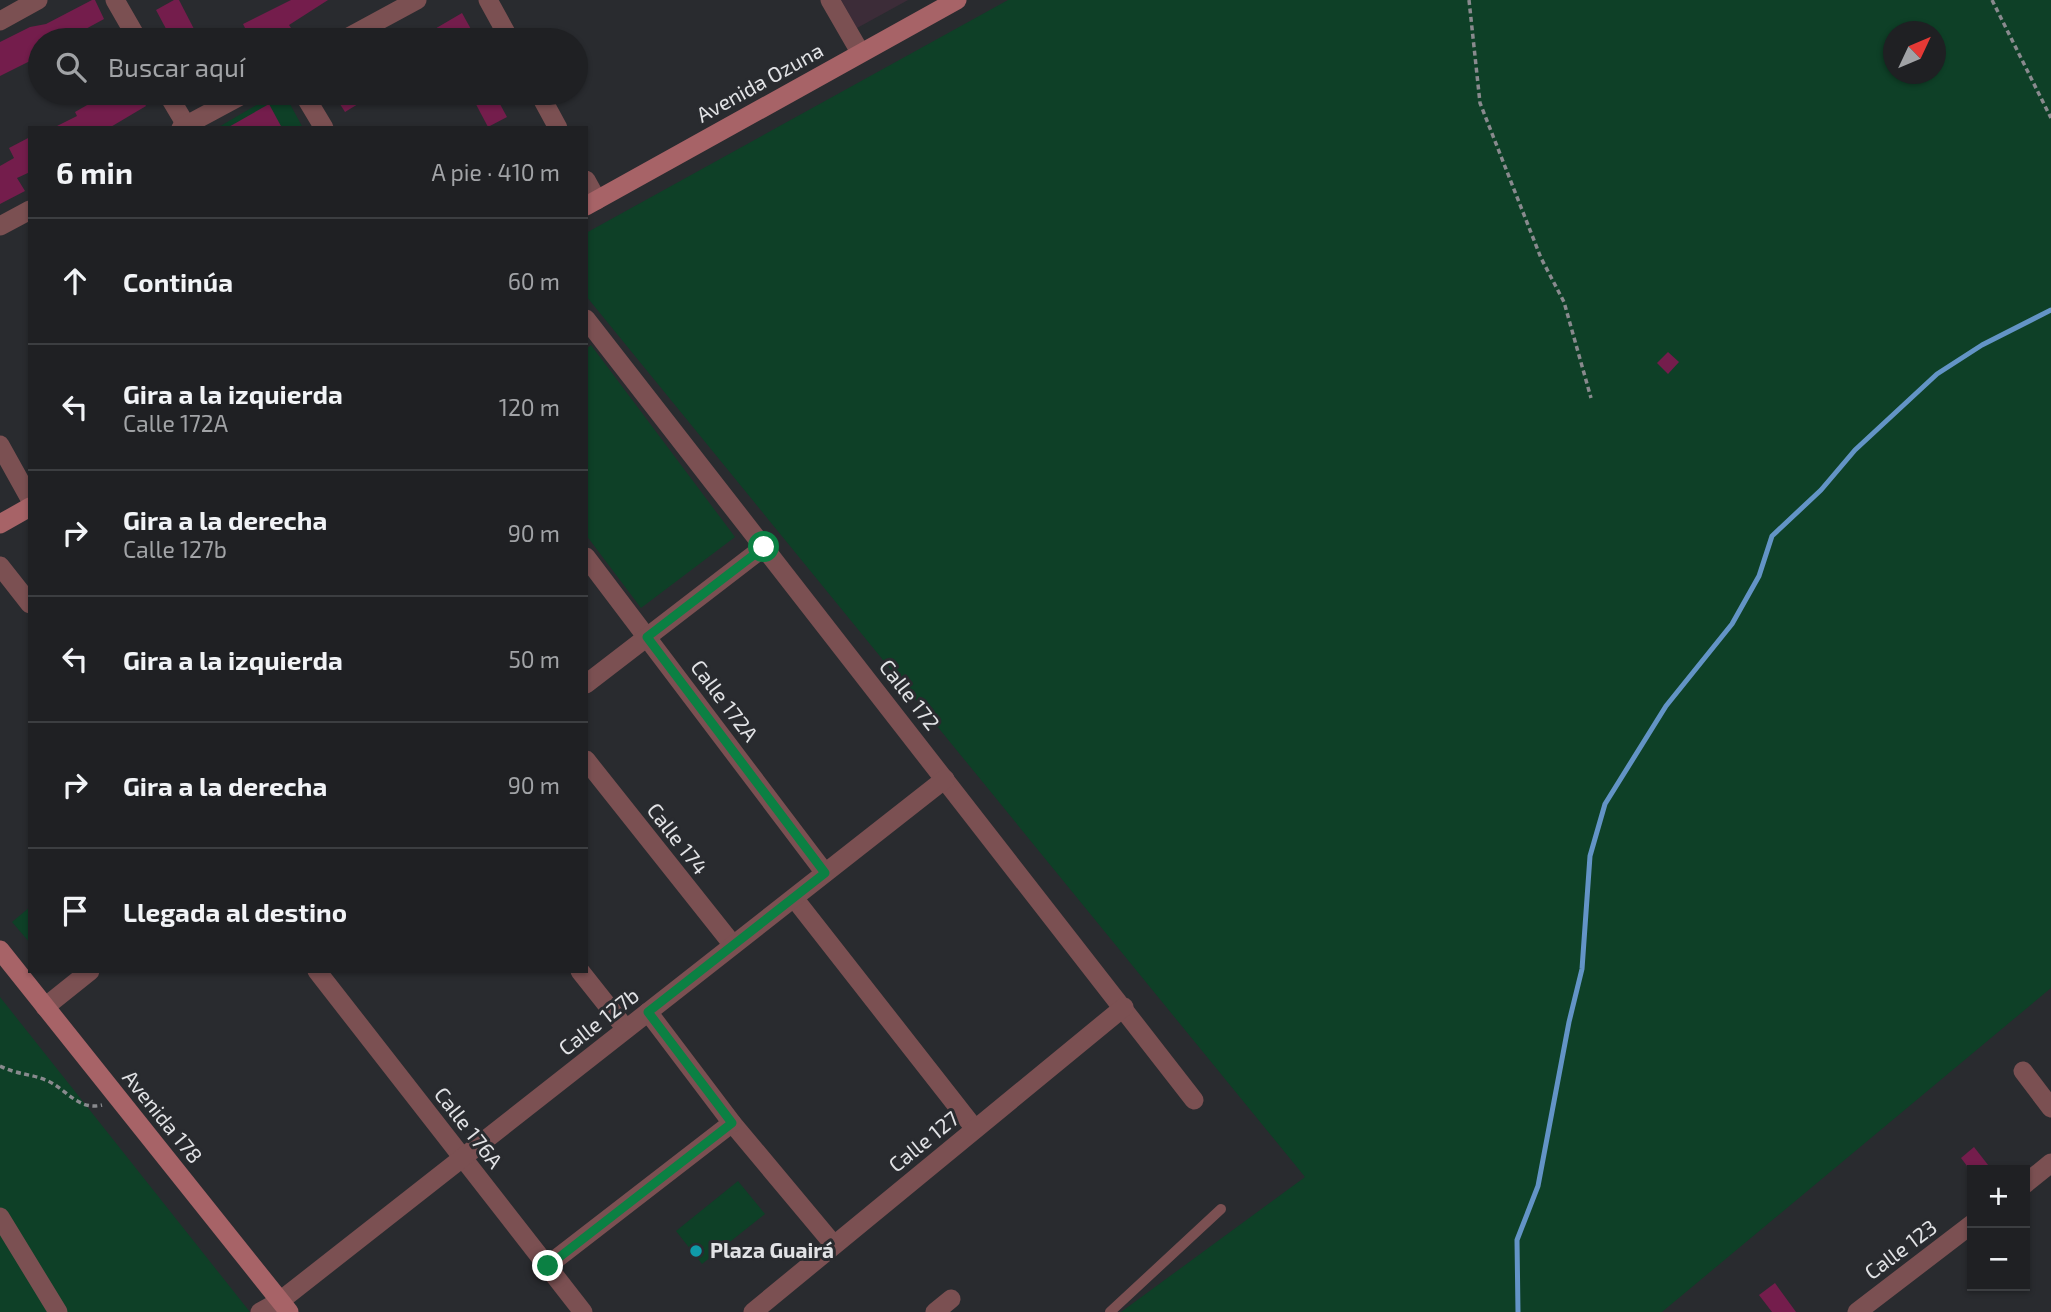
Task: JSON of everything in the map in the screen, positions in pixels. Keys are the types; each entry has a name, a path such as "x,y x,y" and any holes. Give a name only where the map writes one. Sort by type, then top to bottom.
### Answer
{"main road":[{"name":"Avenida Ozuna","path":"592,203 957,0"},
{"path":"0,524 28,508"},
{"name":"Avenida 178","path":"0,950 284,1307"}],"street":[{"path":"0,21 38,0"},
{"path":"115,0 131,28"},
{"path":"365,28 417,0"},
{"path":"488,0 503,28"},
{"path":"830,0 860,52"},
{"path":"173,105 183,126"},
{"path":"185,126 224,105"},
{"path":"310,105 323,126"},
{"path":"546,105 557,126"},
{"path":"0,226 28,211"},
{"name":"Calle 172","path":"588,322 1194,1100"},
{"path":"0,445 28,495"},
{"path":"588,682 764,547"},
{"name":"Calle 172A","path":"588,559 825,873"},
{"path":"0,566 28,601"},
{"name":"Calle 174","path":"588,763 733,946"},
{"name":"Calle 127b","path":"260,1312 284,1307 462,1158 945,779"},
{"path":"794,898 975,1129"},
{"path":"45,1007 88,973"},
{"name":"Calle 176A","path":"319,973 583,1312"},
{"path":"582,973 626,1029"},
{"name":"Calle 127","path":"752,1312 1124,1007"},
{"path":"648,1012 732,1123 834,1245"},
{"path":"2023,1071 2051,1108"},
{"path":"548,1266 732,1123"},
{"path":"2030,1180 2051,1163"},
{"path":"0,1217 58,1312"},
{"name":"Calle 123","path":"1857,1312 1967,1228"},
{"path":"935,1312 951,1299"}],"lane":[{"path":"1110,1312 1221,1209"}],"path":[{"path":"1469,0 1480,103 1541,258 1564,302 1591,398"},
{"path":"1992,0 2051,118"},
{"path":"0,1066 18,1075 48,1081 67,1096 93,1108 120,1101"}],"shaded area":[{"path":"841,0 908,0 857,28"}],"green space":[{"path":"1008,0 2051,0 2051,988 1662,1312 1121,1312 1305,1177 588,298 588,232"},
{"path":"256,105 291,105 302,126 220,126"},
{"path":"591,345 735,537 641,608 588,538 588,347"},
{"path":"28,909 28,941 12,922"},
{"path":"0,997 250,1312 0,1312"},
{"path":"738,1181 765,1214 702,1264 676,1231"}],"building":[{"path":"92,0 95,0 104,19 88,28 28,28 46,24"},
{"path":"179,0 193,28 166,28 156,10"},
{"path":"291,0 328,0 289,25 291,28 245,28 243,24"},
{"path":"462,13 470,28 436,28"},
{"path":"28,28 28,62 0,76 0,42"},
{"path":"87,105 146,106 112,126 57,126 77,116 75,112"},
{"path":"270,105 281,126 230,126"},
{"path":"341,105 356,105 345,112"},
{"path":"476,105 500,105 507,117 487,126"},
{"path":"28,138 28,173 17,178 25,191 0,204 0,166 14,158 9,148"},
{"path":"1668,352 1679,362 1668,374 1657,363"},
{"path":"1974,1147 1988,1165 1967,1166 1961,1158"},
{"path":"1775,1283 1796,1312 1772,1312 1759,1295"}],"waterway":[{"path":"1518,1312 1517,1240 1538,1186 1569,1022 1582,969 1590,856 1605,804 1666,706 1732,624 1759,576 1772,536 1821,490 1855,450 1937,374 1982,345 2051,310"}],"place":[{"name":"Plaza Guairá","path":"696,1251"}],"route":[{"path":"548,1266 732,1123 648,1012 825,873 647,637 764,547"}]}
